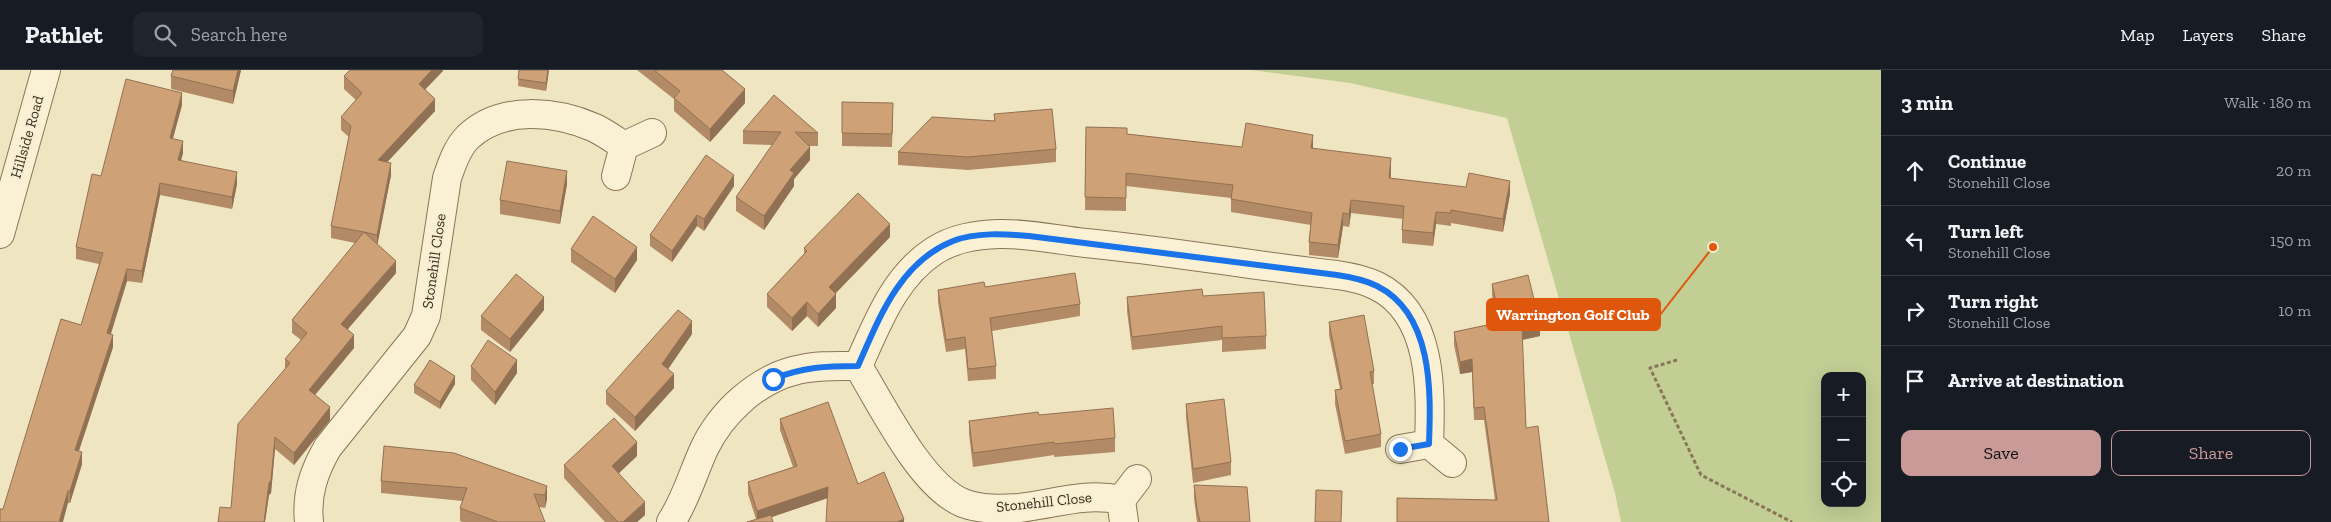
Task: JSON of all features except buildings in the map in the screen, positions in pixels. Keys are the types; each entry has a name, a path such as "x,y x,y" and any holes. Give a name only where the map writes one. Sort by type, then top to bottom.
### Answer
{"street":[{"name":"Hillside Road","path":"0,234 46,70"},
{"name":"Stonehill Close","path":"309,522 310,486 321,459 328,447 417,336 426,316 447,178 455,156 467,138 482,127 501,118 523,114 546,115 572,120 596,129 624,146"},
{"path":"616,176 624,146 652,133"},
{"path":"671,522 687,492 705,448 718,426 735,406 753,390 773,379 796,370 820,366 858,366 883,310 897,288 915,266 934,251 954,240 1001,234 1237,261 1360,279 1377,286 1392,296 1408,311 1417,331 1424,355 1431,396 1429,444"},
{"name":"Stonehill Close","path":"858,366 919,465 933,483 948,495 963,503 999,509 1021,508 1089,496 1127,501"},
{"path":"1400,449 1429,444 1452,463"}],"path":[{"path":"1678,360 1650,368 1701,475 1792,522"}],"green space":[{"path":"1251,70 1881,70 1881,522 1621,522 1615,493 1507,118 1350,83"}],"place":[{"name":"Warrington Golf Club","path":"1713,247"}],"route":[{"path":"773,379 796,370 820,366 858,366 883,310 897,288 915,266 934,251 954,240 1001,234 1121,246 1360,279 1377,286 1392,296 1408,311 1417,331 1424,355 1431,396 1429,444 1400,449"}]}
